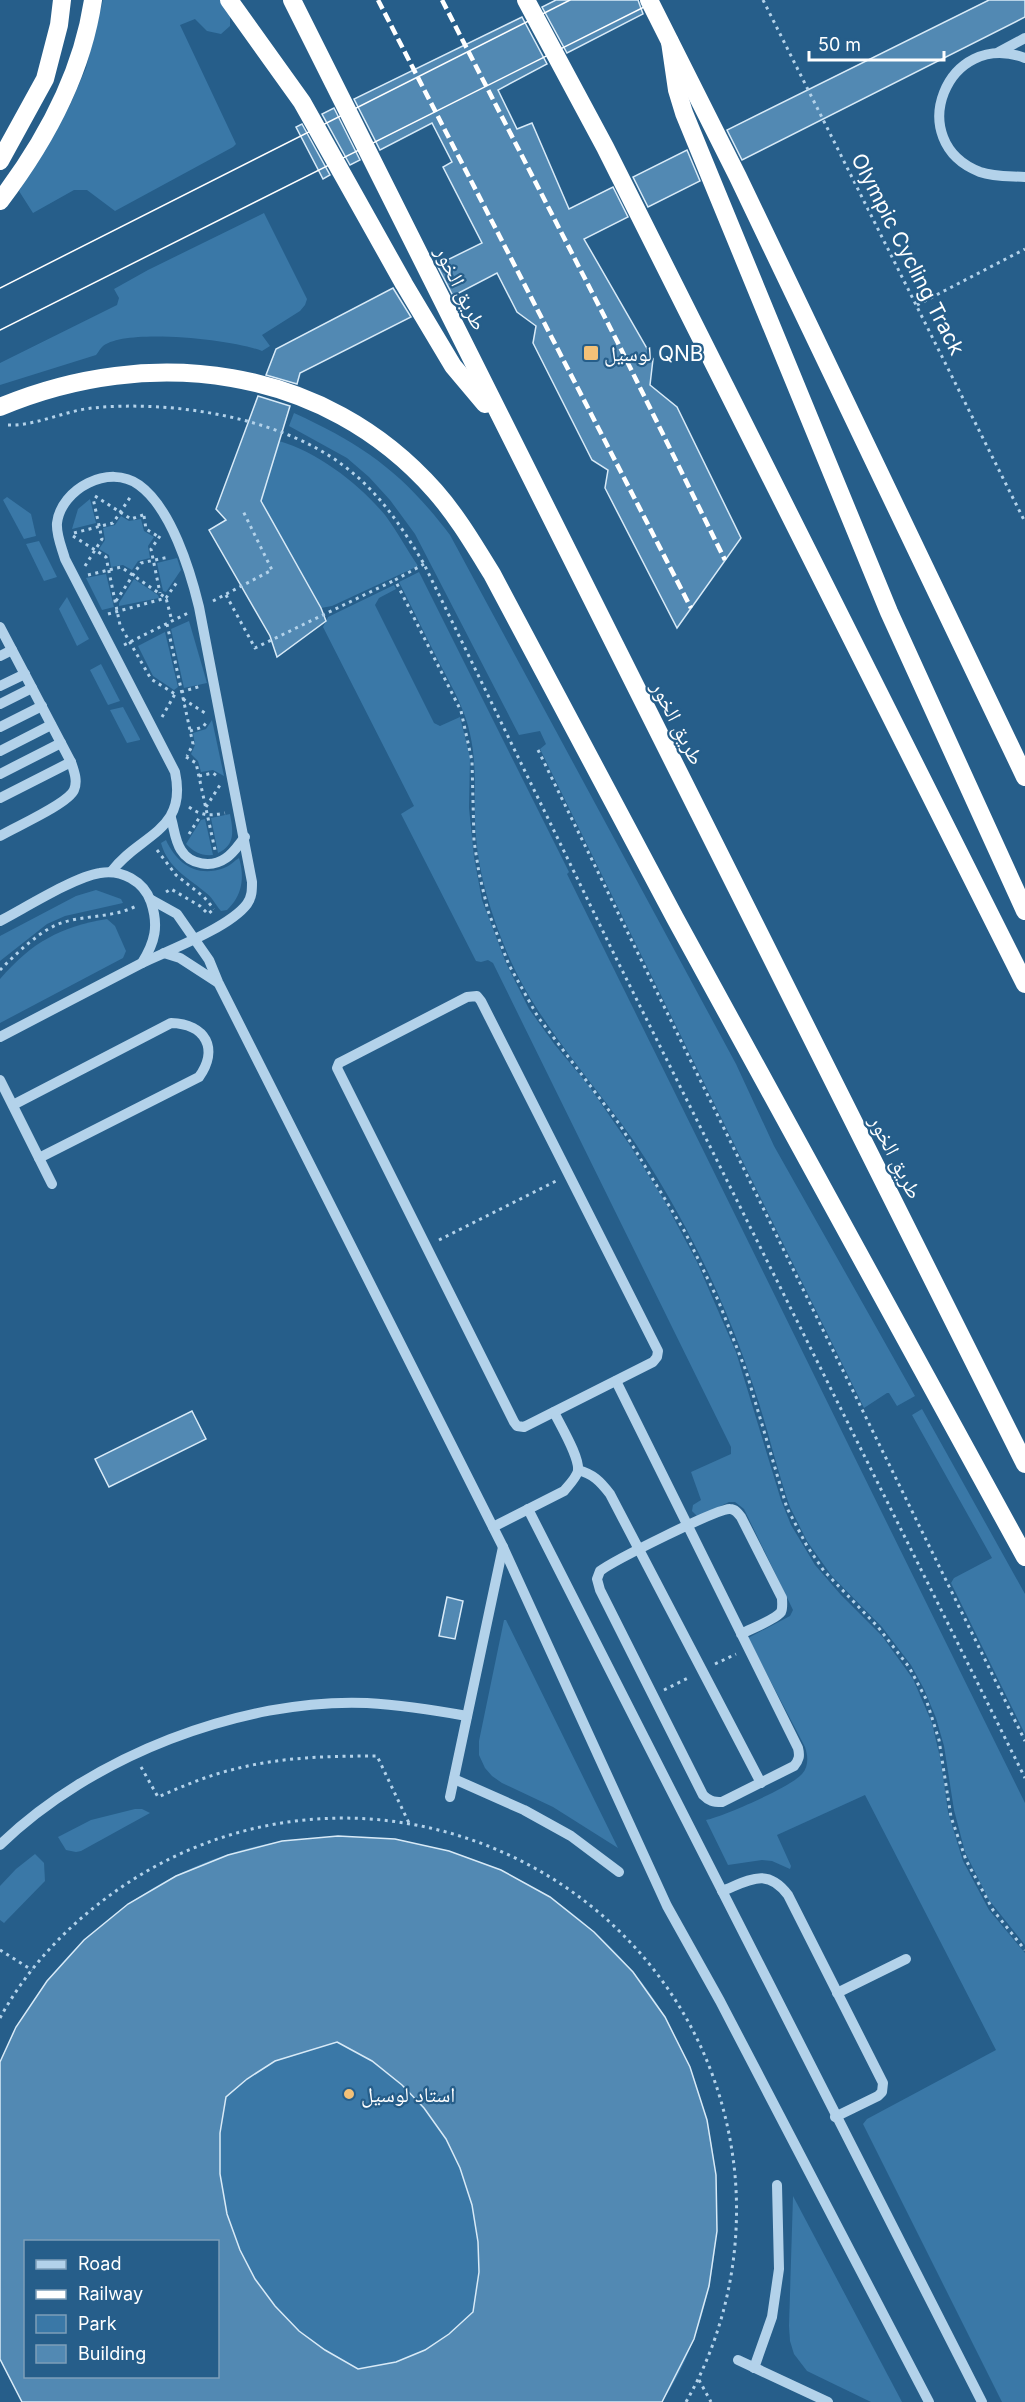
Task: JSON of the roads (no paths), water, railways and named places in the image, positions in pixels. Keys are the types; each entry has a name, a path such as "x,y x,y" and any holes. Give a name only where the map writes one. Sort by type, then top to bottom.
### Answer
{"highway":[{"path":"0,160 21,126 45,79 59,25 62,0"},
{"path":"0,201 21,174 53,120 75,68 93,0"},
{"path":"229,0 302,102 404,284 453,366 504,426"},
{"name":"طريق الخور","path":"292,0 1025,1464"},
{"path":"526,0 610,157 1025,984"},
{"path":"649,0 738,177 1025,777"},
{"path":"670,42 677,90 684,113 889,612 1025,911"},
{"path":"1,416 63,386 107,377 152,373 197,373 242,378 270,385 317,403 360,426 400,456 435,491 465,530 492,573 675,918 1025,1557"}],"street":[{"path":"1025,38 999,52 971,60 958,69 941,96 939,123 949,150 972,169 991,175 1025,177"},
{"path":"999,52 1025,58"},
{"path":"0,1037 142,963 221,925 242,909 252,894 245,837 199,607 188,565 168,523 156,504 138,484 127,479 113,477 89,483 73,492 61,507 57,525 59,539 65,559 175,772 178,785 177,800 171,818 150,839 121,858 111,872"},
{"path":"0,836 66,800 74,790 76,776 42,706 1,632"},
{"path":"0,656 12,650"},
{"path":"0,686 25,674"},
{"path":"0,704 32,688"},
{"path":"0,727 42,706"},
{"path":"0,751 51,725"},
{"path":"0,774 61,743"},
{"path":"0,798 71,762"},
{"path":"171,818 179,848 184,855 200,863 218,863 232,853 245,837"},
{"path":"0,921 83,878 111,872 125,875 145,889 156,918 156,934 142,963"},
{"path":"150,899 177,914 209,960 218,982 503,1547 667,1906 720,2001 929,2402"},
{"path":"164,953 180,958 218,982"},
{"path":"477,996 657,1345 657,1357 653,1362 616,1380 524,1427 517,1426 337,1068 339,1063 467,997 477,996"},
{"path":"13,1105 171,1023 182,1023 196,1028 207,1042 210,1053 207,1066 199,1077 39,1158"},
{"path":"0,1080 51,1184"},
{"path":"616,1380 687,1527 800,1754 794,1766 761,1783 722,1802 708,1801 600,1590 597,1580 600,1571 609,1564 639,1549 687,1527 722,1510 736,1511 782,1598 781,1612 741,1634"},
{"path":"493,1527 564,1491 572,1483 578,1470 576,1456 554,1412"},
{"path":"578,1470 591,1474 605,1487 761,1783"},
{"path":"528,1509 981,2402"},
{"path":"450,1797 503,1547"},
{"path":"0,1845 48,1805 89,1778 134,1754 169,1739 226,1721 292,1707 366,1703 467,1716"},
{"path":"454,1779 524,1810 572,1836 619,1872"},
{"path":"723,1891 752,1879 767,1878 779,1884 788,1895 884,2087 878,2096 836,2117"},
{"path":"837,1993 906,1959"},
{"path":"754,2368 772,2317 779,2269 777,2185"},
{"path":"738,2360 810,2398 828,2402"}],"tram line":[{"path":"0,288 570,0"},
{"path":"0,330 658,0"}],"railway":[{"path":"378,0 691,608"},
{"path":"442,0 617,341 725,560"}],"place":[{"name":"لوسيل QNB","path":"591,353"},
{"name":"استاد لوسيل","path":"349,2094"}]}
